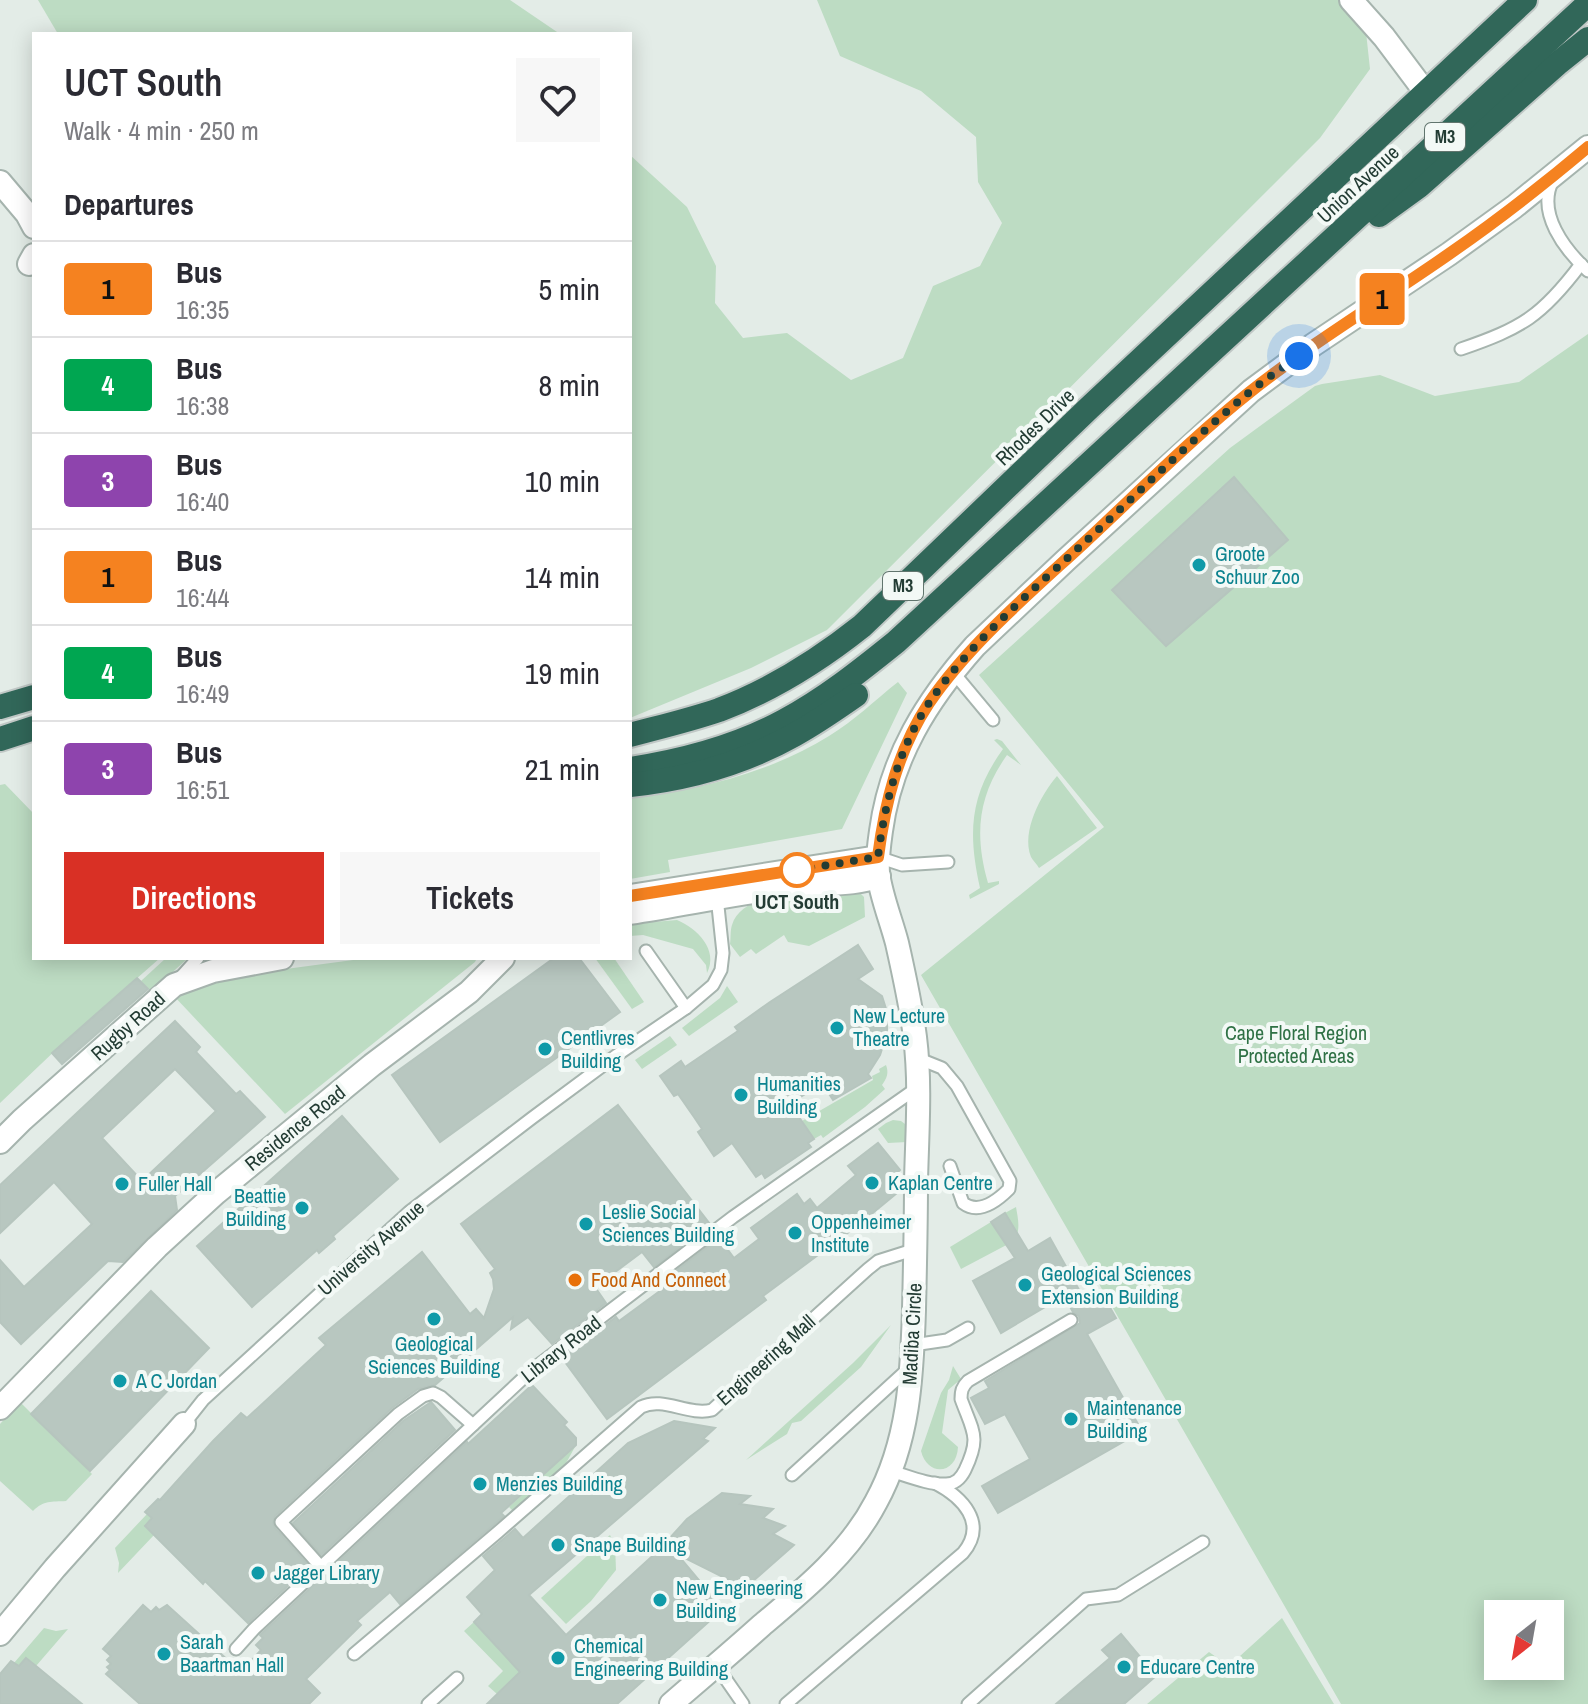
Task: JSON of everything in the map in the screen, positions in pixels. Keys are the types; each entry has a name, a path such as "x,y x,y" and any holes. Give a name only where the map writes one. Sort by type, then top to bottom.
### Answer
{"highway":[{"path":"1429,90 1454,54 1504,0"},
{"name":"M3","path":"1429,90 1525,0"},
{"name":"Union Avenue","path":"1302,269 1588,4"},
{"path":"1302,269 1419,186 1588,39"},
{"name":"Rhodes Drive","path":"632,734 719,710 757,694 799,672 862,626 1089,408 1429,90"},
{"name":"M3","path":"632,769 713,750 781,722 839,686 896,642 1302,269"},
{"path":"632,785 682,777 719,766 794,735 860,692 896,642"},
{"path":"0,707 32,698"},
{"path":"0,739 32,729"}],"street":[{"path":"1351,0 1429,90"},
{"path":"632,896 716,890 878,866 883,817 896,769 910,737 928,705 975,646 1251,391 1313,345 1449,254 1588,147"},
{"path":"0,182 32,223"},
{"name":"Madiba Circle","path":"671,1704 832,1562 856,1534 875,1504 901,1442 912,1355 917,1058 908,995 878,866"},
{"path":"632,912 716,890"},
{"name":"Rugby Road","path":"0,1142 174,985 213,971 271,960"},
{"name":"Residence Road","path":"0,1408 157,1247 216,1193 361,1073 469,992 500,960"},
{"name":"University Avenue","path":"0,1634 184,1424"}],"lane":[{"path":"1461,349 1495,338 1531,319 1584,268 1551,221 1547,198 1557,173"},
{"path":"952,672 993,720"},
{"path":"878,866 948,862"},
{"path":"878,866 902,865"},
{"name":"University Avenue","path":"184,1424 203,1400 409,1212 713,985 721,970 723,953 716,890"},
{"path":"646,951 686,1008"},
{"path":"174,985 196,960"},
{"path":"917,1058 942,1068 957,1086 1010,1181 1009,1189 987,1205 977,1209 967,1206 963,1203 950,1166"},
{"name":"Library Road","path":"236,1649 543,1361 733,1217 917,1087"},
{"name":"Engineering Mall","path":"354,1654 641,1407 652,1403 700,1412 712,1410 878,1261 916,1249"},
{"path":"891,1471 935,1483 948,1484 962,1478 975,1448 974,1433 961,1399 963,1386 1071,1320"},
{"path":"792,1475 912,1355 968,1328"},
{"path":"321,1567 281,1522 398,1414 423,1396 433,1393 441,1397 473,1425"},
{"path":"786,1704 970,1545 972,1520 966,1508 956,1496 935,1483"},
{"path":"968,1704 1086,1599 1118,1595 1203,1542"},
{"path":"716,1665 743,1704"},
{"path":"428,1704 457,1678"}],"green space":[{"path":"38,0 510,0 557,32 57,32"},
{"path":"817,0 1338,0 1366,32 1370,69 1320,138 827,630 751,668 632,717 632,157 687,207 716,266 715,303 743,338 787,333 851,380 903,358 933,286 980,266 1002,223 978,182 976,137 921,91 840,56"},
{"name":"Cape Floral Region Protected Areas","path":"1588,334 1588,1704 1341,1704 921,975 1104,827 979,675 1230,448 1315,386 1380,375 1435,396 1519,382"},
{"path":"898,682 907,693 842,829 668,860 670,872 632,879 632,798 707,785 758,770 807,749 856,717"},
{"path":"997,739 1021,765 1007,755 990,785 981,816 981,848 988,883 999,881 999,884 970,899 969,895 980,888 974,850 974,816 983,783 1003,749 994,740"},
{"path":"1057,776 1097,828 1039,868 1031,857 1029,847 1031,825 1039,803"},
{"path":"5,784 32,812 32,960 158,960 0,1103 0,785"},
{"path":"859,892 864,897 865,917 809,946 788,942 784,935 756,954 751,949 740,957 730,944 732,925 738,914 749,905 795,893"},
{"path":"677,920 692,928 708,948 710,964 707,973 706,965 693,949 643,935 632,936 632,924"},
{"path":"164,960 186,960 151,992 141,981"},
{"path":"353,960 476,960 285,1114 173,995 211,979"},
{"path":"596,960 615,960 644,1002 632,1009"},
{"path":"727,986 738,1002 689,1036 682,1028 720,998"},
{"path":"670,1036 677,1045 642,1069 635,1060"},
{"path":"886,1065 887,1075 882,1085 885,1089 823,1138 821,1135 814,1139 802,1121 873,1080 872,1076"},
{"path":"893,1120 905,1124 907,1142 888,1143 878,1129"},
{"path":"1016,1207 1018,1229 1014,1241 961,1269 950,1247 991,1222 1000,1236 1005,1213"},
{"path":"891,1325 861,1367 801,1421 792,1423 787,1434 746,1460 853,1363"},
{"path":"953,1366 961,1379 948,1390 942,1433 958,1447 953,1463 936,1469 925,1460 921,1451"},
{"path":"20,1402 92,1474 66,1501 44,1503 33,1511 0,1481 0,1424"},
{"path":"576,1445 565,1465 514,1512 509,1507"},
{"path":"147,1514 152,1518 145,1526 154,1535 118,1573 115,1548"},
{"path":"610,1535 615,1545 616,1570 591,1601 566,1624 541,1598"},
{"path":"1282,1618 1334,1704 1147,1704 1209,1652 1229,1666"},
{"path":"474,1622 520,1672 497,1694 488,1686 503,1671 464,1631"},
{"path":"44,1628 56,1631 68,1629 36,1666 26,1658 18,1666 14,1663"}],"building":[{"name":"Groote Schuur Zoo","path":"1234,477 1288,540 1166,646 1112,590"},
{"path":"858,945 873,969 858,979 882,996 887,1012 887,1033 880,1055 868,1074 871,1078 833,1100 822,1083 790,1104 814,1139 808,1143 811,1147 765,1178 762,1173 756,1177 732,1143 714,1156 698,1132 702,1129 694,1117 660,1076 681,1061 685,1067 738,1031 735,1027 770,1002"},
{"name":"Centlivres Building","path":"551,960 581,960 620,1012 440,1142 392,1075"},
{"path":"137,978 148,989 62,1064 52,1053"},
{"name":"Fuller Hall","path":"175,1021 200,1047 196,1052 236,1094 240,1091 265,1117 175,1196 177,1210 123,1262 108,1261 21,1344 0,1322 0,1260 24,1287 92,1224 54,1182 0,1233 0,1185","holes":["175,1069 216,1111 142,1181 102,1138"]},
{"path":"618,1105 710,1224 654,1267 642,1252 595,1287 606,1303 552,1344 528,1317 511,1329 513,1317 435,1385 418,1389 392,1408 275,1516 275,1528 309,1566 248,1623 205,1581 203,1584 145,1526 152,1518 145,1512 160,1500 241,1413 247,1418 326,1345 319,1338 422,1252 470,1314 476,1309 484,1318 494,1289 490,1273 495,1269 461,1224"},
{"name":"Beattie Building","path":"342,1116 398,1179 333,1236 335,1239 319,1253 317,1250 252,1307 197,1246"},
{"path":"878,1143 900,1170 892,1178 902,1189 763,1296 766,1300 607,1419 562,1358 616,1317 619,1321 668,1285 664,1280 719,1238 734,1258 759,1239 751,1228 797,1194 804,1204 810,1199 817,1208 856,1175 848,1166"},
{"name":"Maintenance Building","path":"1005,1213 1028,1251 1050,1238 1087,1304 1103,1295 1116,1318 1087,1334 1142,1431 998,1513 982,1486 1030,1459 1005,1414 985,1424 971,1398 989,1388 985,1381 1080,1323 1079,1316 1064,1296 1001,1333 973,1281 1015,1258 991,1222"},
{"name":"A C Jordan","path":"151,1291 209,1348 90,1471 31,1414"},
{"path":"532,1385 567,1422 564,1425 576,1438 576,1445 501,1513 504,1516 400,1604 390,1592 357,1621 361,1625 306,1679 320,1693 309,1704 140,1704 106,1674 111,1664 107,1660 111,1656 103,1649 143,1605 151,1612 156,1607 159,1610 167,1605 241,1672 261,1650 256,1645 263,1638 260,1635"},
{"path":"431,1402 455,1430 321,1555 293,1523 403,1421"},
{"path":"674,1421 715,1428 703,1439 708,1441 529,1595 566,1635 659,1550 687,1519 722,1493 750,1496 740,1504 773,1509 763,1518 785,1526 773,1534 794,1545 745,1588 677,1554 723,1609 617,1704 487,1704 520,1672 474,1622 482,1614 467,1597 495,1570 483,1556 515,1529 523,1538 628,1443"},
{"name":"Educare Centre","path":"1121,1634 1156,1676 1124,1704 1056,1704 1110,1658 1102,1650"},
{"path":"26,1658 82,1704 0,1704 0,1674 11,1661 19,1666"}],"bus line":[{"name":"1","path":"632,896 878,857 883,817 893,778 910,737 928,705 975,646 1251,391 1313,345 1471,239 1588,147"}],"place":[{"name":"Groote Schuur Zoo","path":"1199,565"},
{"name":"UCT South","path":"797,870"},
{"name":"New Lecture Theatre","path":"837,1028"},
{"name":"Centlivres Building","path":"545,1049"},
{"name":"Humanities Building","path":"741,1095"},
{"name":"Kaplan Centre","path":"872,1183"},
{"name":"Fuller Hall","path":"122,1184"},
{"name":"Beattie Building","path":"302,1208"},
{"name":"Leslie Social Sciences Building","path":"586,1224"},
{"name":"Oppenheimer Institute","path":"795,1233"},
{"name":"Food And Connect","path":"575,1280"},
{"name":"Geological Sciences Extension Building","path":"1025,1285"},
{"name":"Geological Sciences Building","path":"434,1319"},
{"name":"A C Jordan","path":"120,1381"},
{"name":"Maintenance Building","path":"1071,1419"},
{"name":"Menzies Building","path":"480,1484"},
{"name":"Snape Building","path":"558,1545"},
{"name":"Jagger Library","path":"258,1573"},
{"name":"New Engineering Building","path":"660,1600"},
{"name":"Sarah Baartman Hall","path":"164,1654"},
{"name":"Chemical Engineering Building","path":"558,1658"},
{"name":"Educare Centre","path":"1124,1667"}],"route":[{"path":"797,870 878,857 883,817 900,759 928,705 952,672 975,646 1231,408 1299,356"}]}
